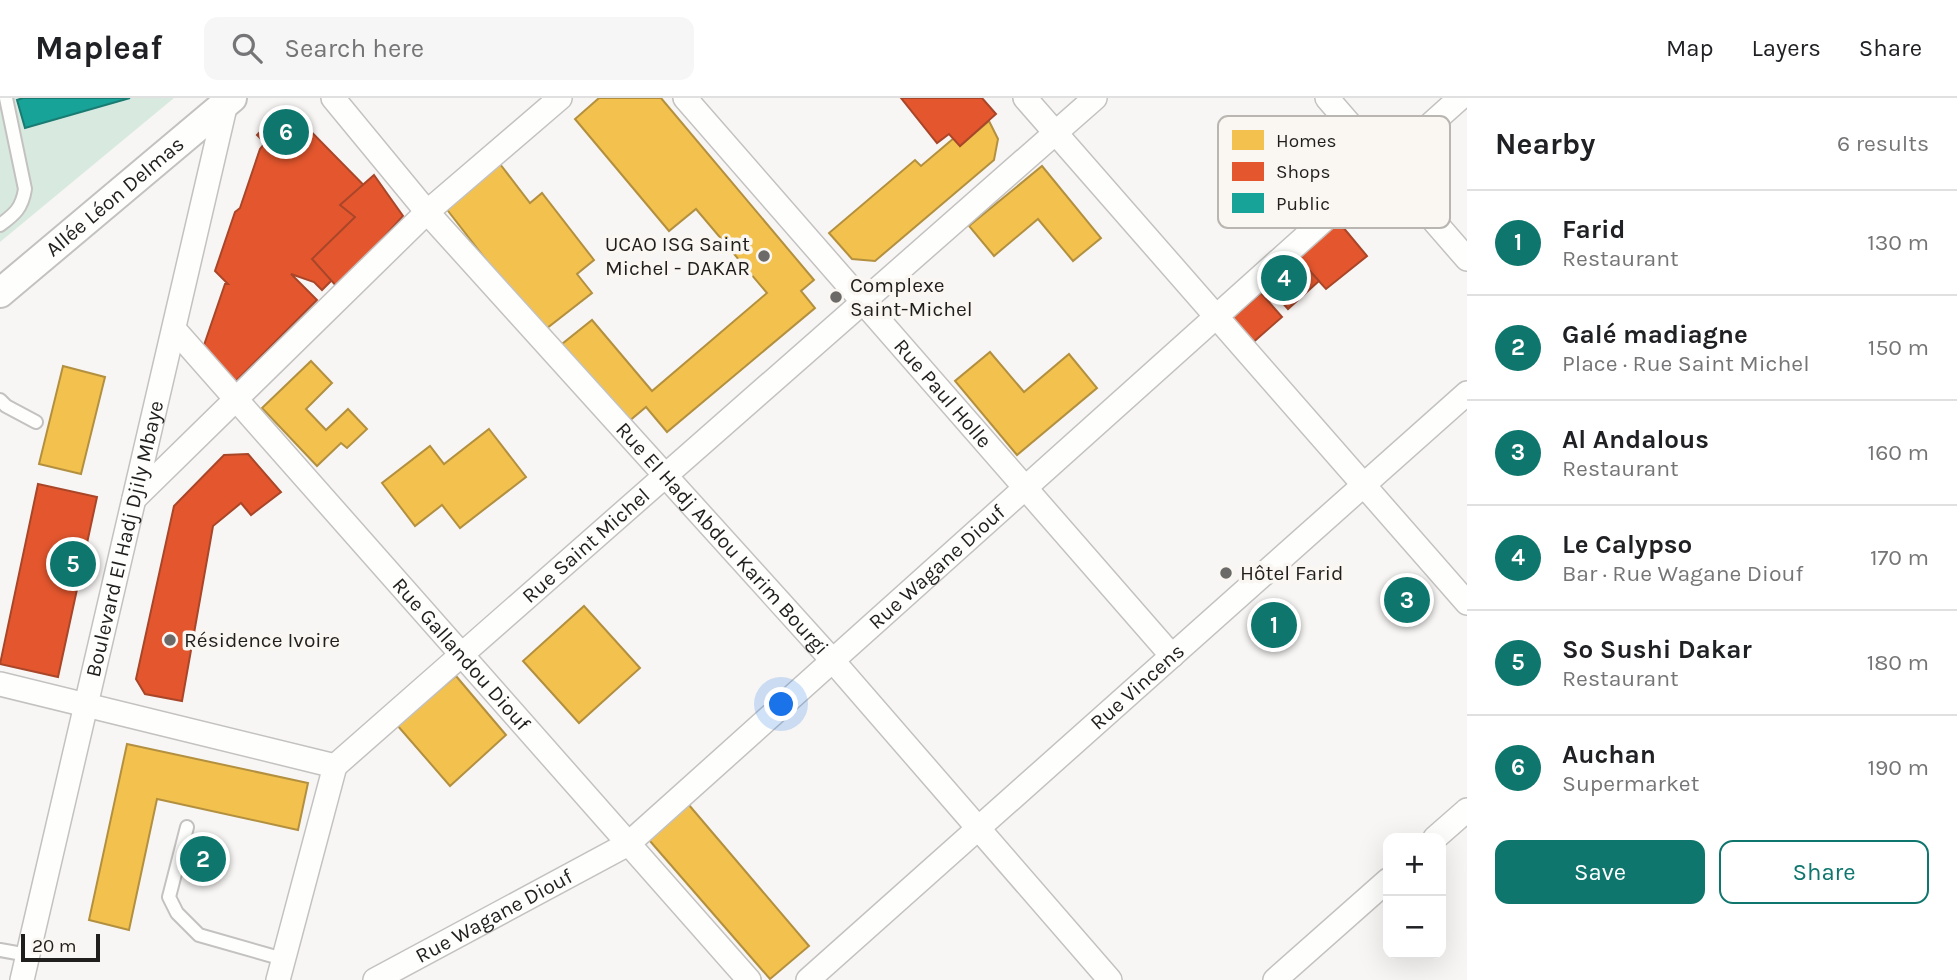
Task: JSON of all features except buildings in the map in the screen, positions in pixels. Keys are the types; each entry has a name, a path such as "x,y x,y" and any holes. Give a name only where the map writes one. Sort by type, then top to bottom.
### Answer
{"street":[{"name":"Rue El Hadj Abdou Karim Bourgi","path":"333,98 427,212 833,661 1110,980"},
{"path":"134,499 427,212 559,98"},
{"name":"Rue Paul Holle","path":"685,98 1172,656"},
{"path":"1025,98 1467,603"},
{"name":"Rue Saint Michel","path":"335,766 1095,98"},
{"path":"1327,98 1343,116"},
{"name":"Rue Wagane Diouf","path":"1440,116 1460,98"},
{"name":"Allée Léon Delmas","path":"0,293 228,100"},
{"name":"Boulevard El Hadj Djily Mbaye","path":"22,980 228,100"},
{"name":"Rue Wagane Diouf","path":"375,980 628,844 1315,228"},
{"path":"1440,228 1467,259"},
{"name":"Rue Gallandou Diouf","path":"174,329 749,980"},
{"name":"Rue Vincens","path":"808,980 1467,393"},
{"path":"0,684 335,766 280,969"},
{"path":"1441,833 1467,810"},
{"path":"1276,980 1383,884"}],"lane":[{"path":"0,225 11,217 23,202 25,189 6,98"},
{"path":"0,400 36,422"},
{"path":"187,827 169,897 177,912 199,935 280,969"},
{"path":"0,950 28,956"}],"green space":[{"path":"0,98 174,98 0,242"}],"place":[{"name":"Auchan","path":"286,132"},
{"name":"UCAO ISG Saint Michel - DAKAR","path":"764,256"},
{"name":"Le Calypso","path":"1284,278"},
{"name":"Complexe Saint-Michel","path":"836,297"},
{"name":"So Sushi Dakar","path":"73,564"},
{"name":"Hôtel Farid","path":"1226,573"},
{"name":"Al Andalous","path":"1407,600"},
{"name":"Farid","path":"1274,625"},
{"name":"Résidence Ivoire","path":"170,640"},
{"name":"Galé madiagne","path":"203,859"}]}
